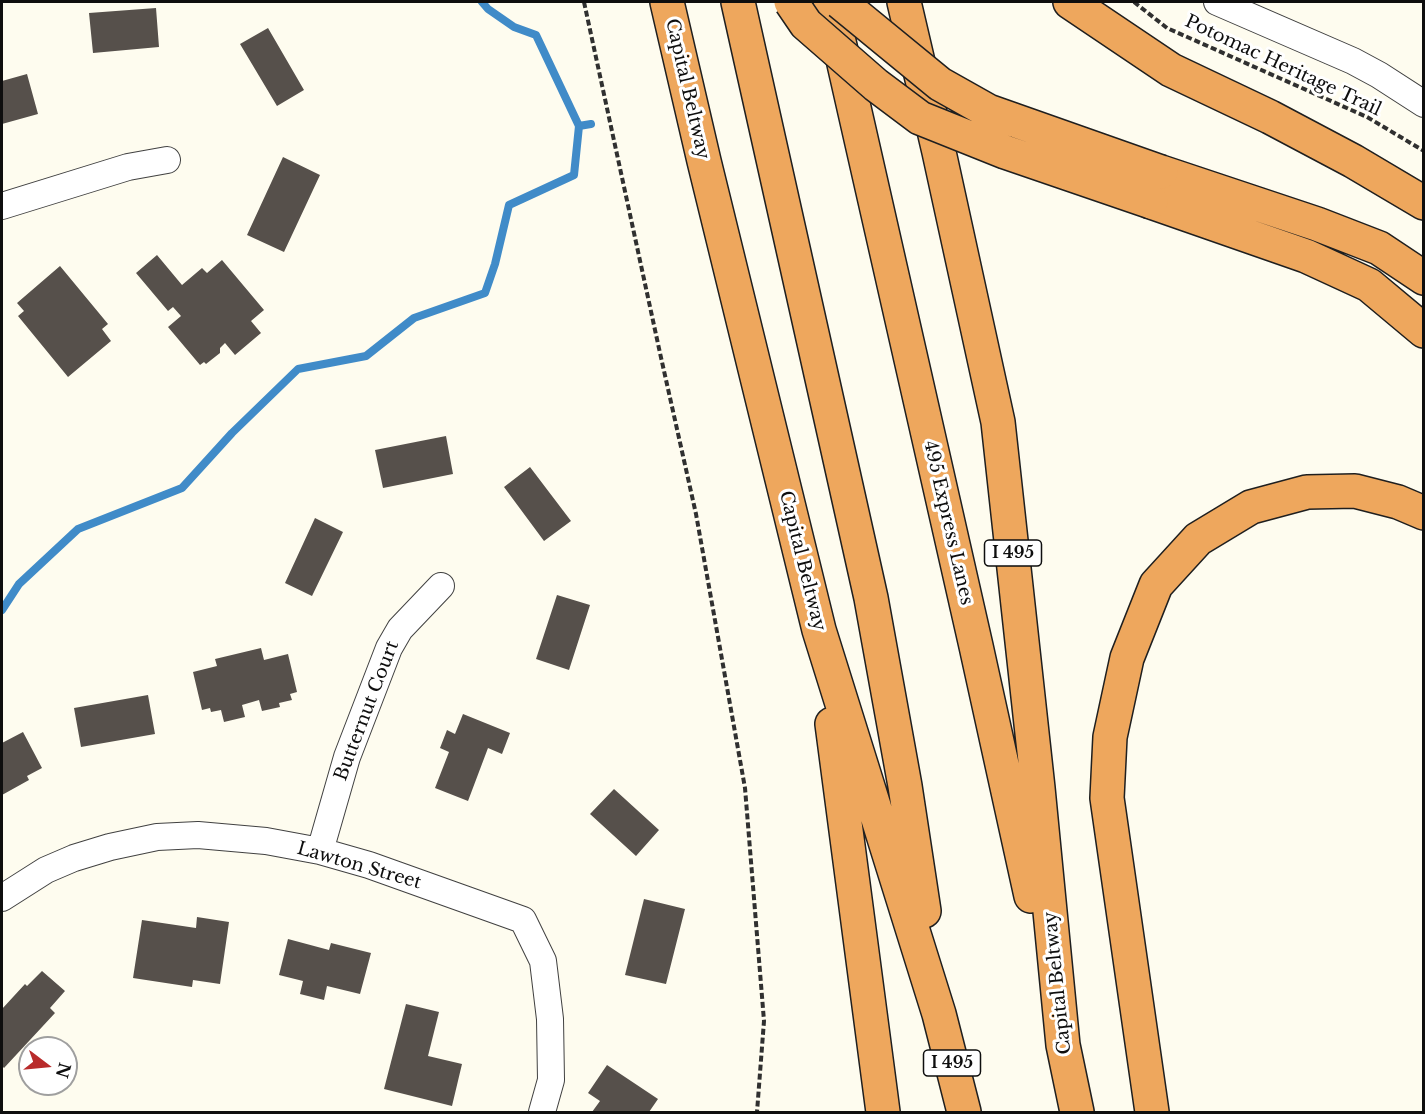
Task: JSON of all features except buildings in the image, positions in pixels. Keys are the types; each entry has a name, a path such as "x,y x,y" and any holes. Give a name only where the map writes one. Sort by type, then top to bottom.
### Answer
{"highway":[{"name":"Capital Beltway","path":"667,2 706,172 819,630 939,1014 964,1113"},
{"path":"738,2 872,598 906,786 939,1014"},
{"path":"792,2 806,24 876,85 920,118 1005,152 1317,224 1379,248 1424,278"},
{"name":"495 Express Lanes","path":"830,2 971,622 1063,1045"},
{"path":"840,2 940,84 988,111 1369,285 1424,331"},
{"name":"Capital Beltway","path":"904,2 998,422 1037,776 1063,1045 1077,1113"},
{"path":"1070,2 1171,70 1270,117 1353,161 1424,203"},
{"path":"1152,1113 1107,798 1110,737 1127,658 1156,585 1198,539 1251,507 1307,492 1355,491 1398,502 1424,513"},
{"path":"819,630 883,1113"}],"street":[{"path":"1217,2 1353,61 1424,104"},
{"path":"2,206 128,167 167,160"},
{"name":"Butternut Court","path":"320,851 347,757 388,648 400,629 441,586"},
{"name":"Lawton Street","path":"2,898 46,870 74,858 110,847 157,837 198,835 266,841 320,851 369,865 523,920 543,961 550,1019 550,1080 542,1113"}],"path":[{"path":"584,2 696,514 745,788 764,1021 757,1113"},
{"name":"Potomac Heritage Trail","path":"1134,2 1167,28 1367,117 1424,151"}],"waterway":[{"path":"482,2 488,9 514,27 536,35 579,126 591,124"},
{"path":"2,610 19,584 78,529 182,488 232,433 298,369 366,356 414,318 485,293 495,264 509,205 574,175 579,126"}]}
